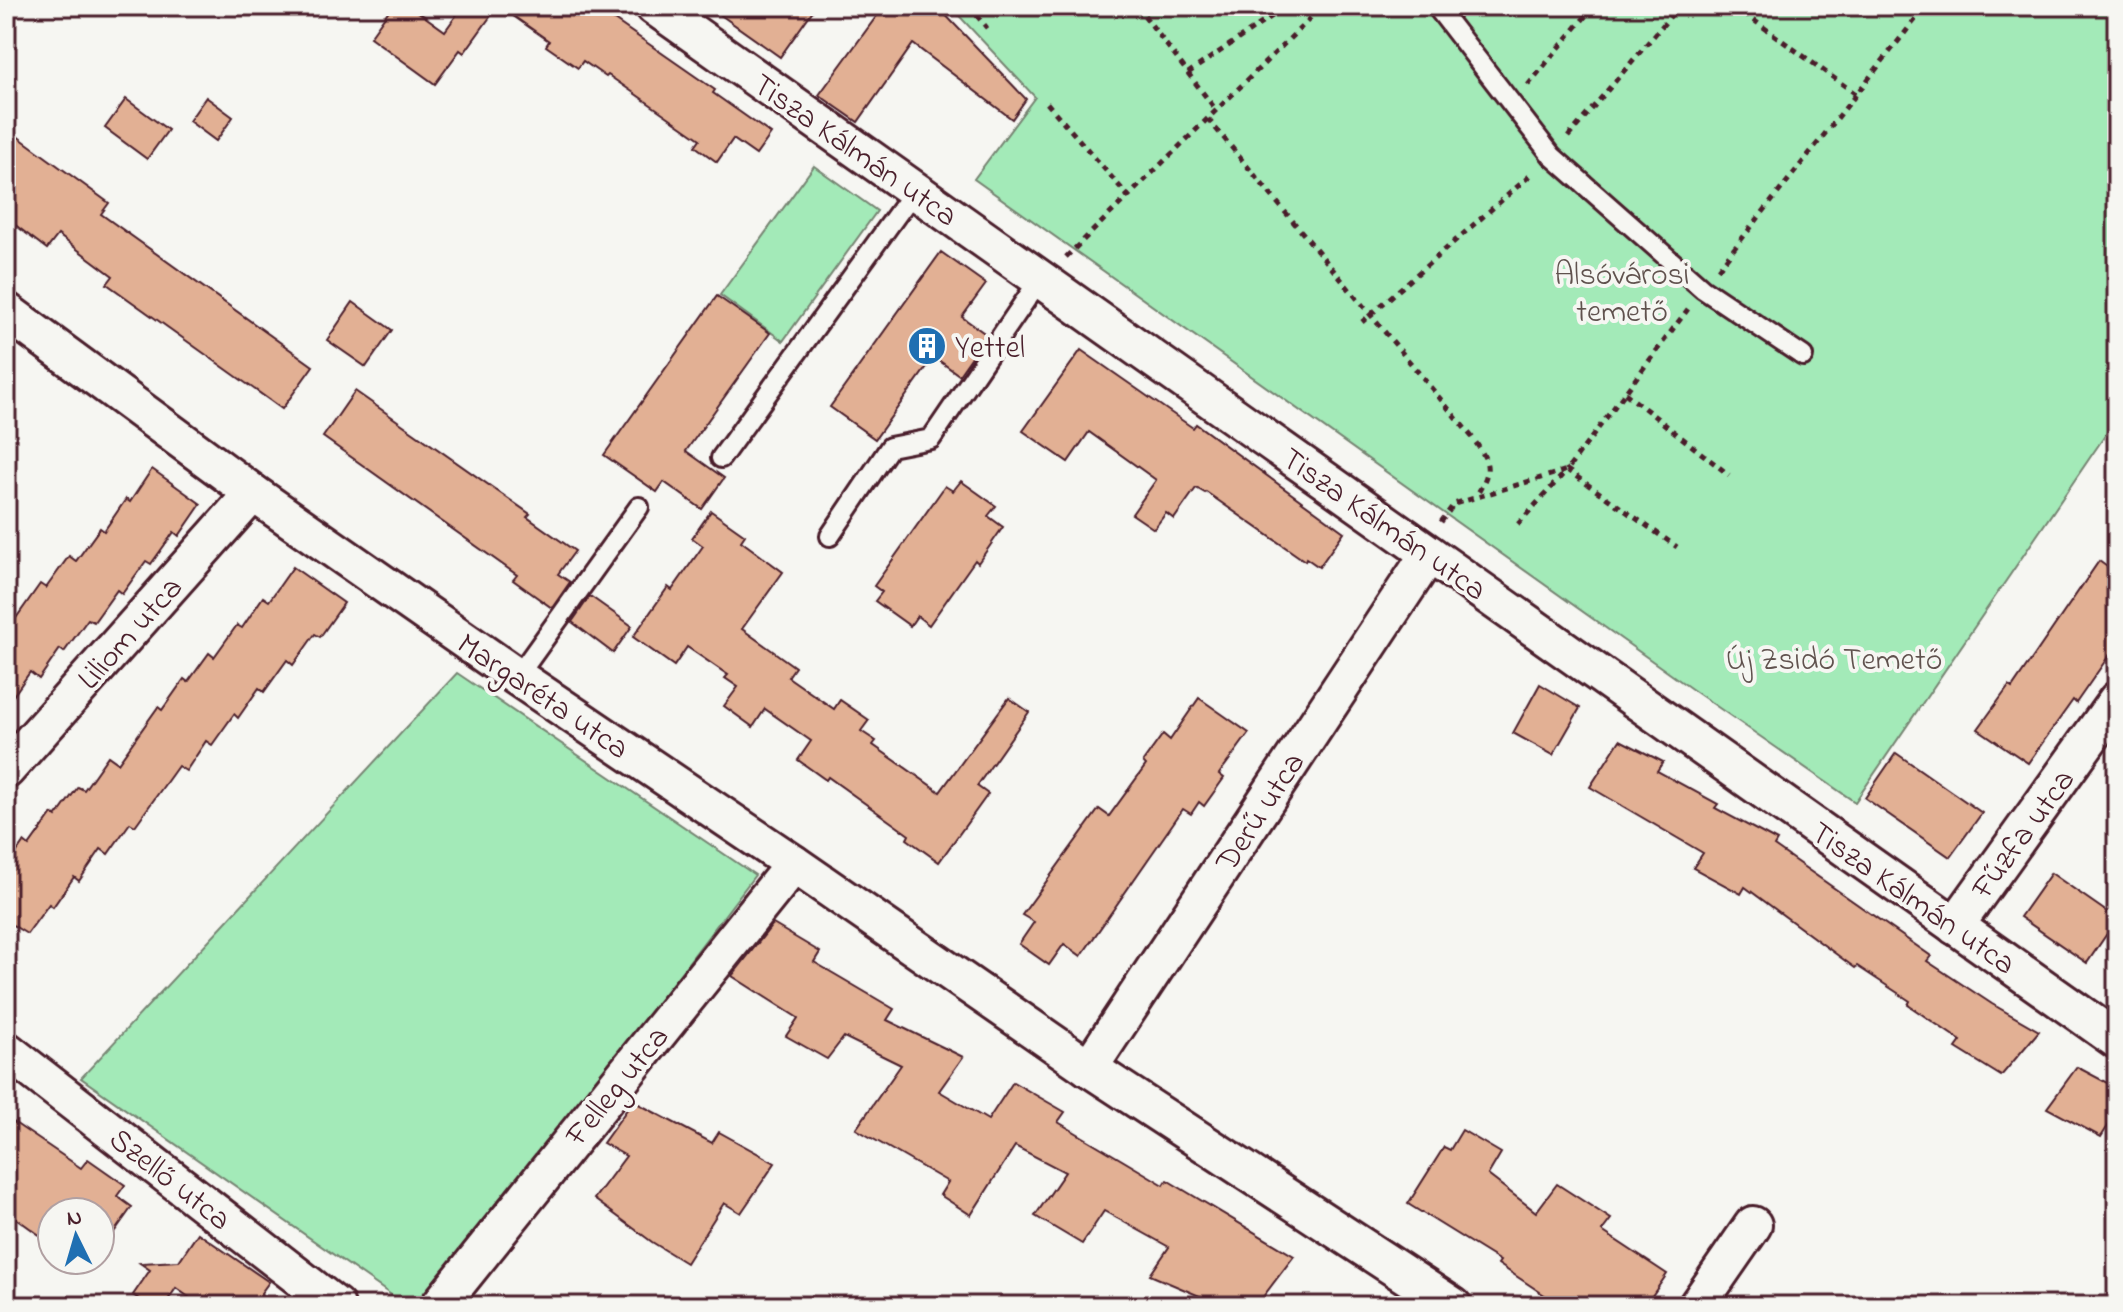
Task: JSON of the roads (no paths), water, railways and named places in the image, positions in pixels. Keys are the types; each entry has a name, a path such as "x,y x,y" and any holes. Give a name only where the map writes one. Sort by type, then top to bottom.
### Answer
{"street":[{"name":"Tisza Kálmán utca","path":"654,6 2117,1040"},
{"name":"Margaréta utca","path":"6,311 253,493 517,677 1089,1068 1453,1306"},
{"name":"Liliom utca","path":"6,770 253,493"},
{"name":"Derű utca","path":"1089,1068 1429,554"},
{"name":"Fűzfa utca","path":"1955,926 2117,700"},
{"name":"Felleg utca","path":"439,1306 794,864"},
{"name":"Szellő utca","path":"6,1050 336,1306"},
{"path":"1697,1306 1753,1225"}],"lane":[{"path":"1436,6 1552,156 1703,289 1803,356"},
{"path":"721,458 914,191"},
{"path":"830,536 890,447 931,439 1043,281"},
{"path":"517,677 639,507"}],"place":[{"name":"Yettel","path":"927,346"}],"park label":[{"name":"Alsóvárosi temető","path":"1622,292"},
{"name":"Új Zsidó Temető","path":"1834,658"}]}
